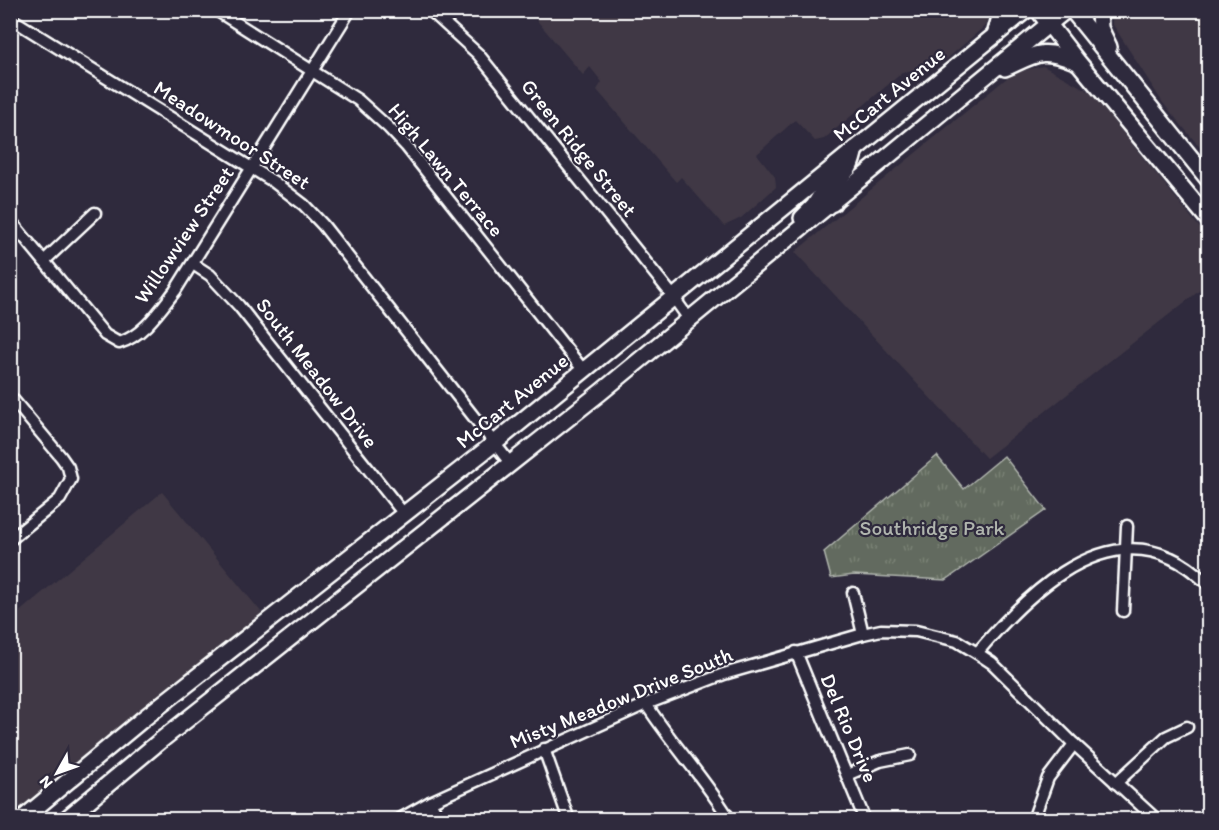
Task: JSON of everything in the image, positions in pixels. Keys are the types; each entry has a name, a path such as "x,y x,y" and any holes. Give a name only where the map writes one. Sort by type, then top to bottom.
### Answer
{"main road":[{"path":"995,35 1002,10"},
{"name":"McCart Avenue","path":"21,819 143,719 496,442 1026,10"},
{"path":"1038,10 1078,62 1209,219"},
{"path":"64,819 800,230 1066,10"},
{"path":"1072,10 1209,179"},
{"path":"1099,10 1100,28 1121,72"},
{"path":"984,78 1038,53 1057,54 1078,62"},
{"path":"833,203 830,194 831,187 850,168 855,150"},
{"path":"1178,182 1198,167"},
{"path":"800,230 802,216 814,206 821,195 823,188 817,181"},
{"path":"143,719 160,741"}],"street":[{"name":"High Lawn Terrace","path":"216,10 358,100 400,140 584,371"},
{"name":"Willowview Street","path":"44,261 105,335 114,342 124,342 151,320 175,291 350,10"},
{"name":"Green Ridge Street","path":"430,10 478,54 674,298 688,319"},
{"name":"Meadowmoor Street","path":"10,18 274,182 304,205 323,225 496,442 510,463"},
{"path":"10,220 44,261 95,213"},
{"name":"South Meadow Drive","path":"192,264 210,275 239,306 404,514"},
{"path":"10,396 68,466 71,479 60,499 10,540"},
{"path":"1124,611 1127,526"},
{"path":"976,653 1010,614 1038,590 1081,562 1109,550 1137,549 1171,557 1209,584"},
{"path":"853,594 863,634"},
{"name":"Misty Meadow Drive South","path":"398,819 544,749 646,704 724,674 881,630 916,631 957,641 992,663 1074,744 1157,819"},
{"name":"Del Rio Drive","path":"796,652 865,819"},
{"path":"646,704 662,729 730,819"},
{"path":"1116,783 1166,737 1187,727"},
{"path":"1033,819 1048,777 1074,744"},
{"path":"544,749 569,819"},
{"path":"847,775 880,761 910,755"},
{"path":"430,802 440,819"}],"shaded area":[{"path":"529,11 991,11 986,25 948,58 928,71 903,72 824,139 815,141 795,120 757,154 775,177 776,187 741,218 724,226 681,177 676,182 597,90 602,82 590,67 583,75"},
{"path":"1113,11 1208,11 1208,157 1163,103 1112,23"},
{"path":"1043,66 1090,92 1208,238 1208,284 986,458 795,252 1013,73"},
{"path":"162,492 262,613 11,815 11,619"}],"green space":[{"name":"Southridge Park","path":"937,456 964,489 1004,456 1046,510 946,580 854,575 831,578 824,552"}]}
